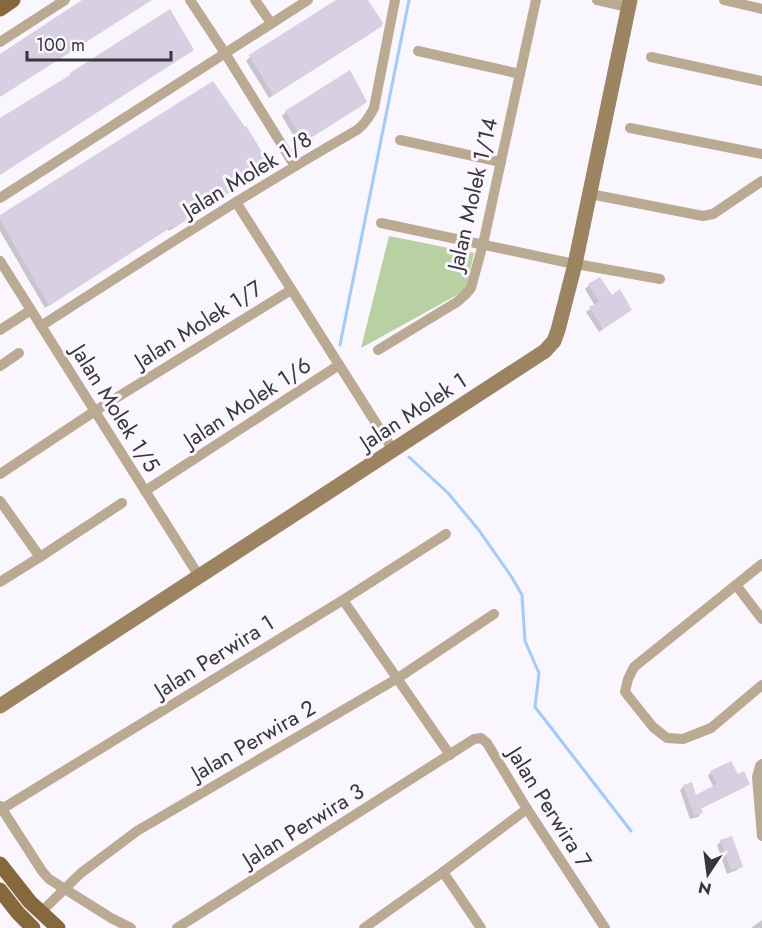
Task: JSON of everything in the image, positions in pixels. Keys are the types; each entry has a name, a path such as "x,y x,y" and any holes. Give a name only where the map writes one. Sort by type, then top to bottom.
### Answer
{"main road":[{"path":"0,9 13,0"},
{"path":"0,864 30,902 58,928"},
{"path":"0,891 33,928"}],"street":[{"path":"0,42 65,0"},
{"path":"190,0 295,166"},
{"path":"255,0 272,22"},
{"path":"0,198 308,0"},
{"name":"Jalan Molek 1/8","path":"41,326 236,202 357,130 369,118 374,108 395,0"},
{"name":"Jalan Molek 1/14","path":"378,350 457,302 471,288 483,244 536,0"},
{"path":"597,0 629,3"},
{"path":"724,0 762,9"},
{"name":"Jalan Molek 1","path":"0,706 545,351 554,341 575,264 629,3"},
{"path":"418,51 520,74"},
{"path":"651,57 762,81"},
{"path":"630,128 762,154"},
{"path":"400,140 501,162"},
{"path":"590,194 703,216 713,214 762,181"},
{"path":"236,202 393,450"},
{"path":"381,223 575,264 660,279"},
{"name":"Jalan Molek 1/5","path":"0,261 199,576"},
{"name":"Jalan Molek 1/7","path":"0,474 95,411 291,290"},
{"path":"0,330 31,310"},
{"path":"0,366 19,353"},
{"name":"Jalan Molek 1/6","path":"145,490 339,365"},
{"path":"0,501 40,557"},
{"path":"0,582 122,503"},
{"name":"Jalan Perwira 1","path":"1,808 343,600 446,534"},
{"path":"762,564 634,667 628,679 626,692 653,727 667,738 683,739 711,728 762,685"},
{"path":"736,585 762,619"},
{"path":"343,600 450,755"},
{"name":"Jalan Perwira 2","path":"40,913 81,873 137,831 398,678 494,614"},
{"name":"Jalan Perwira 7","path":"450,755 474,739 481,738 487,743 605,928"},
{"name":"Jalan Perwira 3","path":"177,928 450,755"},
{"path":"762,764 757,777 762,836"},
{"path":"1,808 49,879 131,928"},
{"path":"364,928 527,809"},
{"path":"443,872 481,928"}],"green space":[{"path":"389,236 474,253 466,290 361,348"}],"building":[{"path":"82,0 152,0 0,97 0,54"},
{"path":"336,0 368,0 383,23 382,26 273,95 249,55"},
{"path":"170,9 194,50 0,175 0,118"},
{"path":"350,70 367,102 304,142 285,111"},
{"path":"213,81 246,126 271,166 174,228 172,226 49,306 0,220 0,215"},
{"path":"600,277 612,295 620,289 632,310 603,329 589,307 599,302 588,284"},
{"path":"731,761 738,774 744,771 750,784 701,808 703,813 694,816 683,785 692,782 696,795 717,784 710,771"},
{"path":"732,836 743,867 731,870 720,840"}],"waterway":[{"path":"340,345 409,0"},
{"path":"409,457 448,493 478,529 511,576 522,595 525,641 539,673 535,707 631,831"}]}
